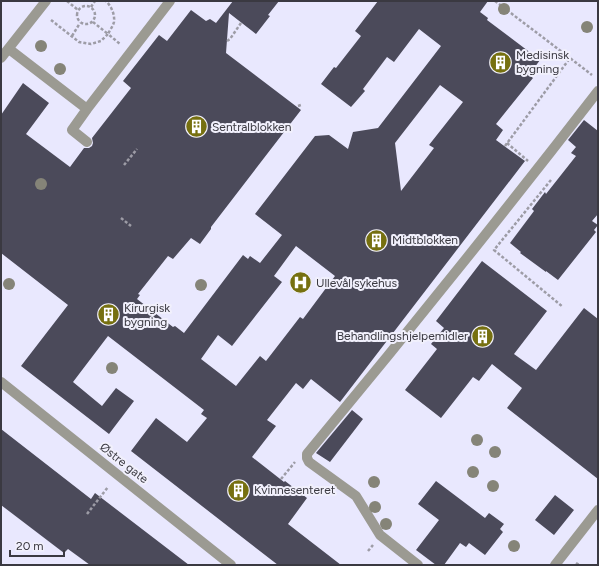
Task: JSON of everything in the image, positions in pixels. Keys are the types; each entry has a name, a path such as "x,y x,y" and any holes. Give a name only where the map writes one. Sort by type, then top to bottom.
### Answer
{"street":[{"path":"87,142 72,130 170,1"},
{"path":"1,58 45,2"},
{"path":"9,49 87,109"},
{"path":"418,565 380,535 356,496 309,462 307,454 375,372 533,175 598,91"},
{"name":"Østre gate","path":"1,382 231,565"},
{"path":"555,565 598,510"}],"path":[{"path":"67,1 78,10"},
{"path":"91,7 95,1"},
{"path":"52,20 80,42 91,44 101,41 108,34 114,23 113,12 106,1"},
{"path":"495,1 592,75"},
{"path":"85,6 91,7 95,16 93,22 88,25 80,23 77,18 78,10 85,6"},
{"path":"93,22 120,44"},
{"path":"72,36 80,23"},
{"path":"227,41 242,23"},
{"path":"505,146 570,58"},
{"path":"507,143 528,161"},
{"path":"124,166 137,149"},
{"path":"551,180 494,250 563,307"},
{"path":"121,218 131,226"},
{"path":"281,479 296,460"},
{"path":"87,514 108,487"},
{"path":"368,551 373,545"}],"shaded area":[{"name":"Ullevål sykehus","path":"1,1 598,1 598,565 1,565"}],"building":[{"path":"233,1 279,1 256,34 229,13 226,53 301,110 211,227 200,244 191,238 173,259 168,256 138,294 140,295 137,299 173,327 175,326 184,333 243,255 248,259 250,256 260,263 282,235 255,214 315,136 329,135 348,149 353,132 378,128 441,46 419,29 394,62 387,57 363,89 365,91 351,107 321,84 334,67 336,68 361,36 355,31 378,1 488,1 480,12 488,18 487,20 540,60 529,75 533,78 496,124 503,130 496,140 525,161 340,402 311,379 303,389 296,383 267,420 276,426 252,457 307,498 288,524 341,565 278,565 131,451 156,418 187,442 207,418 201,414 204,410 108,336 73,382 102,406 116,388 134,401 109,434 21,366 68,305 1,253 1,115 23,83 49,103 26,134 70,167 84,148 89,148 92,146 92,138 131,88 123,81 159,35 167,41 191,10 206,21 210,19 216,23","holes":["440,85 463,102 429,145 434,148 401,191 395,143","296,246 335,276 303,319 300,317 266,361 260,356 236,386 201,359 218,335 232,346 282,282 274,276"]},
{"path":"584,120 598,131 598,214 592,221 598,225 594,230 596,232 558,280 520,253 521,252 510,243 534,211 532,209 576,156 571,153 576,147 568,140"},
{"path":"482,261 547,311 514,354 536,370 584,308 598,319 598,479 507,408 522,388 492,364 479,381 473,377 441,418 405,390 437,349 431,344 444,328 436,321"},
{"path":"352,410 363,419 330,462 316,453"},
{"path":"1,429 91,499 95,493 189,565 90,565 68,549 64,553 1,505"},
{"path":"436,481 485,518 489,513 504,524 500,529 503,532 485,555 469,543 466,547 460,543 444,565 436,565 416,550 439,520 418,504"},
{"path":"555,495 574,510 554,535 535,520"}],"place":[{"name":"Medisinsk bygning","path":"500,62"},
{"name":"Sentralblokken","path":"197,127"},
{"name":"Midtblokken","path":"376,240"},
{"name":"Ullevål sykehus","path":"300,283"},
{"name":"Kirurgisk bygning","path":"109,315"},
{"name":"Behandlingshjelpemidler","path":"483,336"},
{"name":"Kvinnesenteret","path":"239,490"}]}
